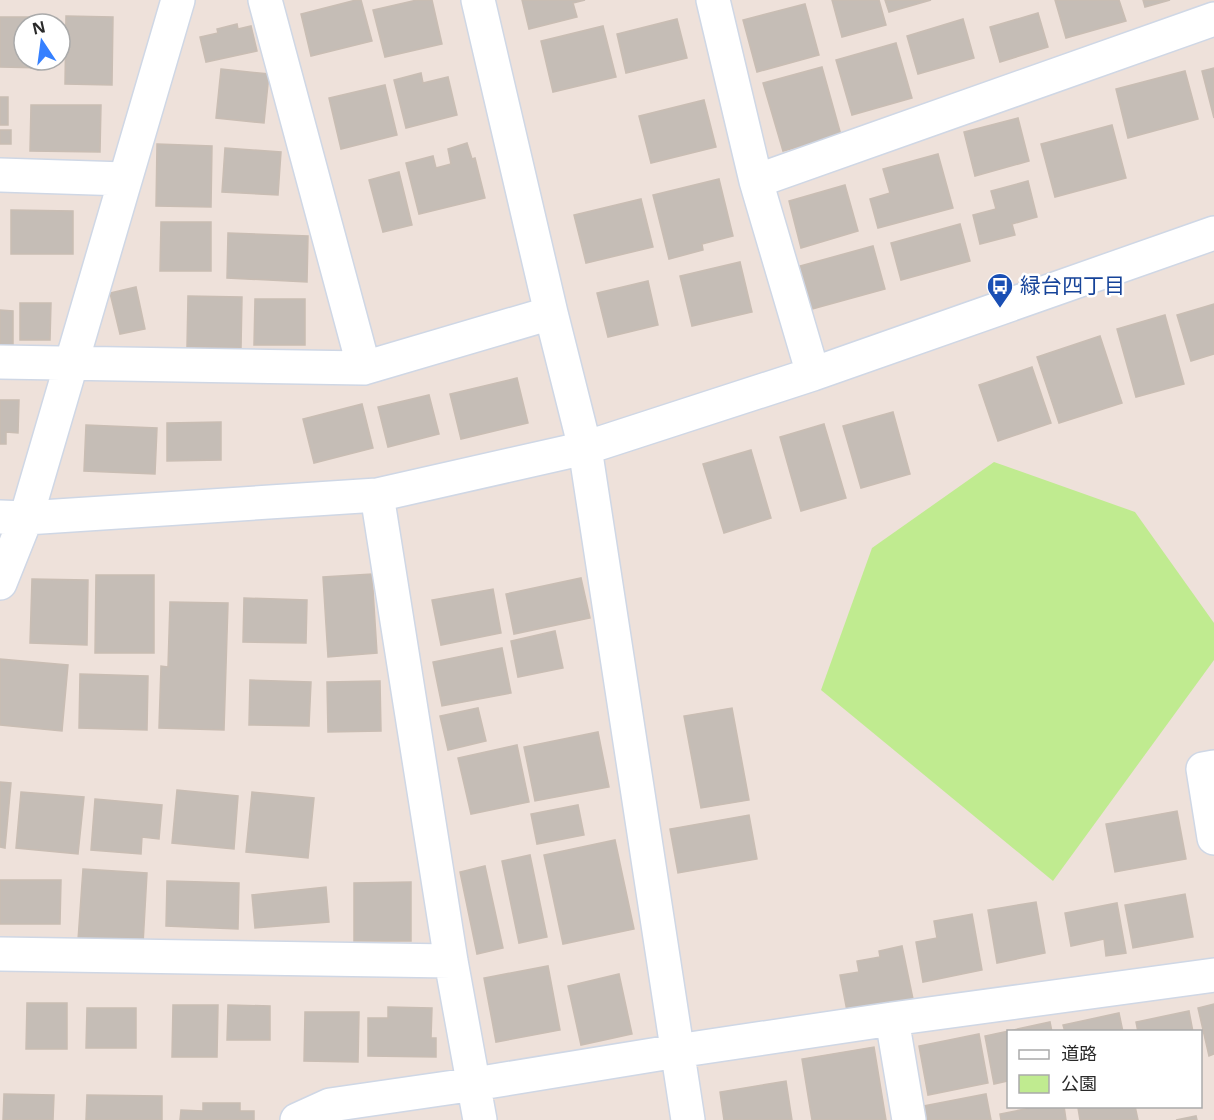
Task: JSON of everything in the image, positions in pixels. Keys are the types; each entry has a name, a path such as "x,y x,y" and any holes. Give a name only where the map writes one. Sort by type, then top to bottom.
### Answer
{"street":[{"path":"0,583 13,517 73,364 178,0"},
{"path":"265,0 364,368"},
{"path":"478,0 585,448 688,1120"},
{"path":"713,0 756,181 813,374"},
{"path":"756,181 1214,19"},
{"path":"0,175 125,179"},
{"path":"13,517 377,495 585,448 813,374 1214,233"},
{"path":"0,362 364,368 551,313"},
{"path":"377,495 451,961 480,1120"},
{"path":"1214,767 1203,769 1214,838"},
{"path":"0,954 451,961"},
{"path":"297,1120 330,1105 677,1051 1214,975"},
{"path":"891,1020 909,1120"}],"green space":[{"path":"994,462 1135,512 1214,623 1214,660 1053,881 821,690 872,548"}],"building":[{"path":"361,0 372,41 311,56 301,14"},
{"path":"417,0 432,0 442,44 385,57 373,10"},
{"path":"522,0 585,0 573,3 577,17 529,29"},
{"path":"832,0 879,0 886,25 842,37"},
{"path":"885,0 931,0 889,12"},
{"path":"1055,0 1119,0 1126,21 1066,38"},
{"path":"1143,0 1170,0 1145,7"},
{"path":"805,4 819,55 757,72 743,20"},
{"path":"1038,13 1048,47 1000,62 990,27"},
{"path":"72,16 113,17 112,85 65,84 65,72 72,72"},
{"path":"0,17 12,17 12,67 0,67"},
{"path":"677,19 687,58 626,73 617,34"},
{"path":"963,19 974,58 918,74 907,36"},
{"path":"237,24 238,29 251,26 257,51 206,62 200,37 218,33 217,29"},
{"path":"603,26 616,77 553,92 541,41"},
{"path":"896,43 912,98 852,115 836,60"},
{"path":"822,67 841,135 783,151 763,83"},
{"path":"1214,68 1214,118 1202,71"},
{"path":"221,69 269,74 264,123 216,118"},
{"path":"1185,71 1198,119 1128,138 1116,89"},
{"path":"421,73 423,83 448,77 457,115 406,128 394,80"},
{"path":"385,85 397,135 341,149 329,98"},
{"path":"0,97 8,97 8,125 0,125"},
{"path":"704,100 716,147 651,163 639,116"},
{"path":"31,105 101,105 100,152 30,151"},
{"path":"1018,118 1029,161 975,176 964,132"},
{"path":"1112,125 1126,178 1055,197 1041,144"},
{"path":"0,130 11,130 11,144 0,144"},
{"path":"467,143 472,159 475,158 485,198 419,214 406,163 433,156 436,168 451,164 448,149"},
{"path":"157,144 212,146 211,207 156,206"},
{"path":"225,148 281,152 278,195 222,192"},
{"path":"938,154 953,208 878,228 870,199 890,193 883,169"},
{"path":"399,172 412,225 383,232 369,180"},
{"path":"719,179 733,236 702,244 703,250 669,259 653,195"},
{"path":"1028,181 1037,217 1012,224 1015,235 980,244 973,215 996,209 991,191"},
{"path":"845,185 858,231 801,248 789,201"},
{"path":"641,199 653,247 586,263 574,215"},
{"path":"11,210 73,211 73,254 11,254"},
{"path":"161,222 211,222 211,271 160,271"},
{"path":"960,224 970,261 901,280 891,243"},
{"path":"228,233 308,236 307,282 227,278"},
{"path":"873,246 885,289 812,309 800,266"},
{"path":"740,262 752,312 692,326 680,276"},
{"path":"648,281 658,325 608,337 597,293"},
{"path":"136,287 145,329 120,334 110,293"},
{"path":"188,296 242,297 241,348 187,347"},
{"path":"255,299 305,299 305,345 254,345"},
{"path":"20,303 51,303 50,340 20,340"},
{"path":"1214,304 1214,354 1191,361 1177,315"},
{"path":"0,310 13,311 13,349 0,349"},
{"path":"1165,315 1184,384 1136,397 1117,329"},
{"path":"1100,336 1122,403 1059,423 1037,357"},
{"path":"1032,367 1051,423 998,441 979,385"},
{"path":"517,378 528,423 461,439 450,394"},
{"path":"429,395 439,434 388,447 378,407"},
{"path":"0,400 19,400 18,433 6,432 6,444 0,444"},
{"path":"362,404 373,448 314,463 303,419"},
{"path":"893,412 910,474 861,488 843,426"},
{"path":"221,422 221,460 167,461 167,423"},
{"path":"824,424 846,498 801,511 780,437"},
{"path":"86,425 157,428 155,474 84,471"},
{"path":"751,450 771,518 724,533 703,464"},
{"path":"372,574 377,653 328,657 323,577"},
{"path":"96,575 154,575 154,653 95,653"},
{"path":"581,578 590,618 514,634 506,594"},
{"path":"32,579 88,580 87,645 30,643"},
{"path":"493,589 501,633 441,645 432,600"},
{"path":"244,598 307,600 306,643 243,642"},
{"path":"170,602 228,603 224,730 159,728 161,666 168,667"},
{"path":"555,631 563,668 518,677 511,641"},
{"path":"502,648 511,693 442,706 433,662"},
{"path":"0,659 68,665 62,731 0,725"},
{"path":"80,674 148,676 147,730 79,728"},
{"path":"250,680 311,682 309,726 249,725"},
{"path":"380,681 381,731 328,732 327,682"},
{"path":"478,708 486,741 448,750 440,716"},
{"path":"732,708 749,800 701,808 684,716"},
{"path":"598,732 609,787 535,801 524,747"},
{"path":"517,745 529,802 471,814 458,758"},
{"path":"0,782 11,783 5,848 0,847"},
{"path":"177,790 238,796 234,849 172,843"},
{"path":"21,792 84,797 78,854 16,848"},
{"path":"252,792 314,798 308,858 246,852"},
{"path":"95,799 162,805 159,839 142,837 141,854 91,850"},
{"path":"578,805 584,835 537,844 531,814"},
{"path":"1177,811 1186,859 1115,872 1106,824"},
{"path":"749,815 757,859 678,873 670,829"},
{"path":"615,840 634,929 563,944 544,855"},
{"path":"530,855 547,937 519,943 502,861"},
{"path":"485,866 503,948 477,954 460,872"},
{"path":"83,869 147,873 143,944 78,940"},
{"path":"0,880 61,880 60,924 0,924"},
{"path":"167,881 239,883 238,929 166,926"},
{"path":"411,882 411,941 354,941 354,883"},
{"path":"326,887 329,922 255,928 252,895"},
{"path":"1185,894 1193,937 1133,948 1125,905"},
{"path":"1036,902 1045,953 997,963 988,910"},
{"path":"1117,903 1126,953 1106,956 1104,939 1071,946 1065,913"},
{"path":"972,914 982,970 923,982 916,942 937,938 934,921"},
{"path":"902,946 913,999 847,1011 840,975 859,972 857,961 880,957 879,951"},
{"path":"548,966 560,1030 496,1042 484,978"},
{"path":"619,974 632,1034 581,1045 568,986"},
{"path":"27,1003 67,1003 67,1049 26,1049"},
{"path":"1214,1004 1214,1054 1209,1056 1198,1008"},
{"path":"173,1005 218,1005 217,1057 172,1057"},
{"path":"228,1005 270,1006 270,1040 227,1040"},
{"path":"388,1007 432,1008 431,1038 436,1038 436,1057 368,1056 368,1018 388,1018"},
{"path":"87,1008 136,1008 136,1048 86,1048"},
{"path":"1189,1011 1193,1030 1138,1030 1136,1022"},
{"path":"305,1012 359,1012 358,1062 304,1061"},
{"path":"1119,1013 1123,1030 1064,1030 1063,1025"},
{"path":"1050,1022 1052,1030 1013,1030"},
{"path":"1007,1031 1007,1081 994,1084 985,1036"},
{"path":"979,1034 988,1083 928,1095 919,1046"},
{"path":"874,1047 886,1120 812,1120 802,1059"},
{"path":"786,1081 792,1120 724,1120 720,1092"},
{"path":"4,1094 54,1095 53,1120 3,1120"},
{"path":"986,1094 991,1120 926,1120 923,1106"},
{"path":"87,1095 162,1096 162,1120 86,1120"},
{"path":"203,1103 240,1103 240,1111 254,1111 254,1120 180,1120 181,1110 203,1111"},
{"path":"1030,1108 1064,1108 1066,1120 1001,1120 1000,1114"},
{"path":"1078,1108 1135,1108 1138,1120 1080,1120"},
{"path":"1196,1116 1197,1120 1176,1120"}],"place":[{"name":"緑台四丁目","path":"1000,309"}]}
